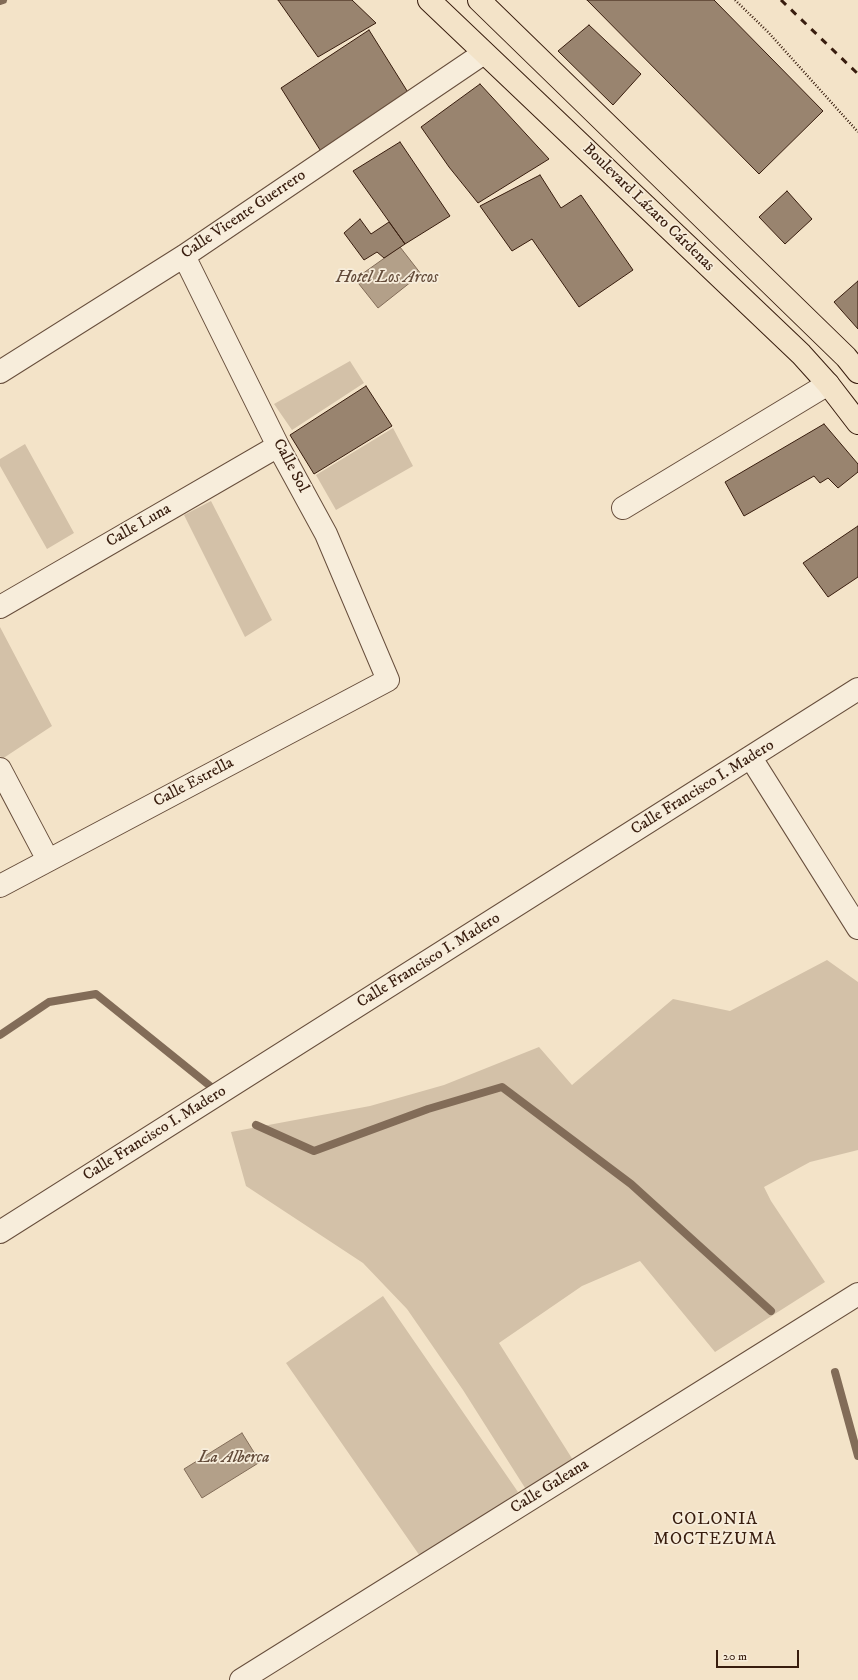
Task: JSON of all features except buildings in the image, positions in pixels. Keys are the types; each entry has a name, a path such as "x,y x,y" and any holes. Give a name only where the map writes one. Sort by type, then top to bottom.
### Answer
{"main road":[{"name":"Boulevard Lázaro Cárdenas","path":"430,0 801,354 828,384 858,423"},
{"name":"Boulevard Lázaro Cárdenas","path":"479,0 846,357 858,372"}],"street":[{"name":"Calle Vicente Guerrero","path":"0,372 184,256 484,52"},
{"name":"Calle Sol","path":"184,256 278,446 326,534 388,680"},
{"path":"623,508 828,384"},
{"name":"Calle Luna","path":"0,607 278,446"},
{"name":"Calle Estrella","path":"0,886 388,680"},
{"name":"Calle Francisco I. Madero","path":"0,1232 858,689"},
{"path":"751,758 858,928"},
{"path":"0,769 48,860"},
{"name":"Calle Galeana","path":"241,1680 858,1294"}],"path":[{"path":"735,0 768,32 858,132"}],"shaded area":[{"path":"350,361 364,383 292,430 274,404"},
{"path":"393,428 413,466 336,510 316,475"},
{"path":"25,444 74,533 47,549 0,466 0,459"},
{"path":"211,501 272,620 245,637 184,515"},
{"path":"0,627 52,726 2,759 0,756"},
{"path":"827,960 858,982 858,1150 810,1162 764,1187 771,1201 825,1282 715,1352 640,1261 582,1286 499,1343 573,1460 527,1491 463,1390 407,1309 363,1263 246,1186 231,1132 370,1106 444,1085 539,1047 572,1085 673,999 730,1011"},
{"path":"383,1296 518,1492 422,1559 286,1363"}],"water":[{"name":"Hotel Los Arcos","path":"400,247 421,274 378,308 355,279"},
{"name":"La Alberca","path":"242,1433 260,1462 202,1498 184,1469"}],"waterway":[{"path":"0,1035 49,1002 96,994 215,1090"},
{"path":"256,1125 314,1151 428,1109 502,1087 631,1184 771,1311"},
{"path":"835,1372 858,1456"}],"railway":[{"path":"781,0 858,74"}],"district":[{"name":"COLONIA MOCTEZUMA","path":"715,1530"}]}
